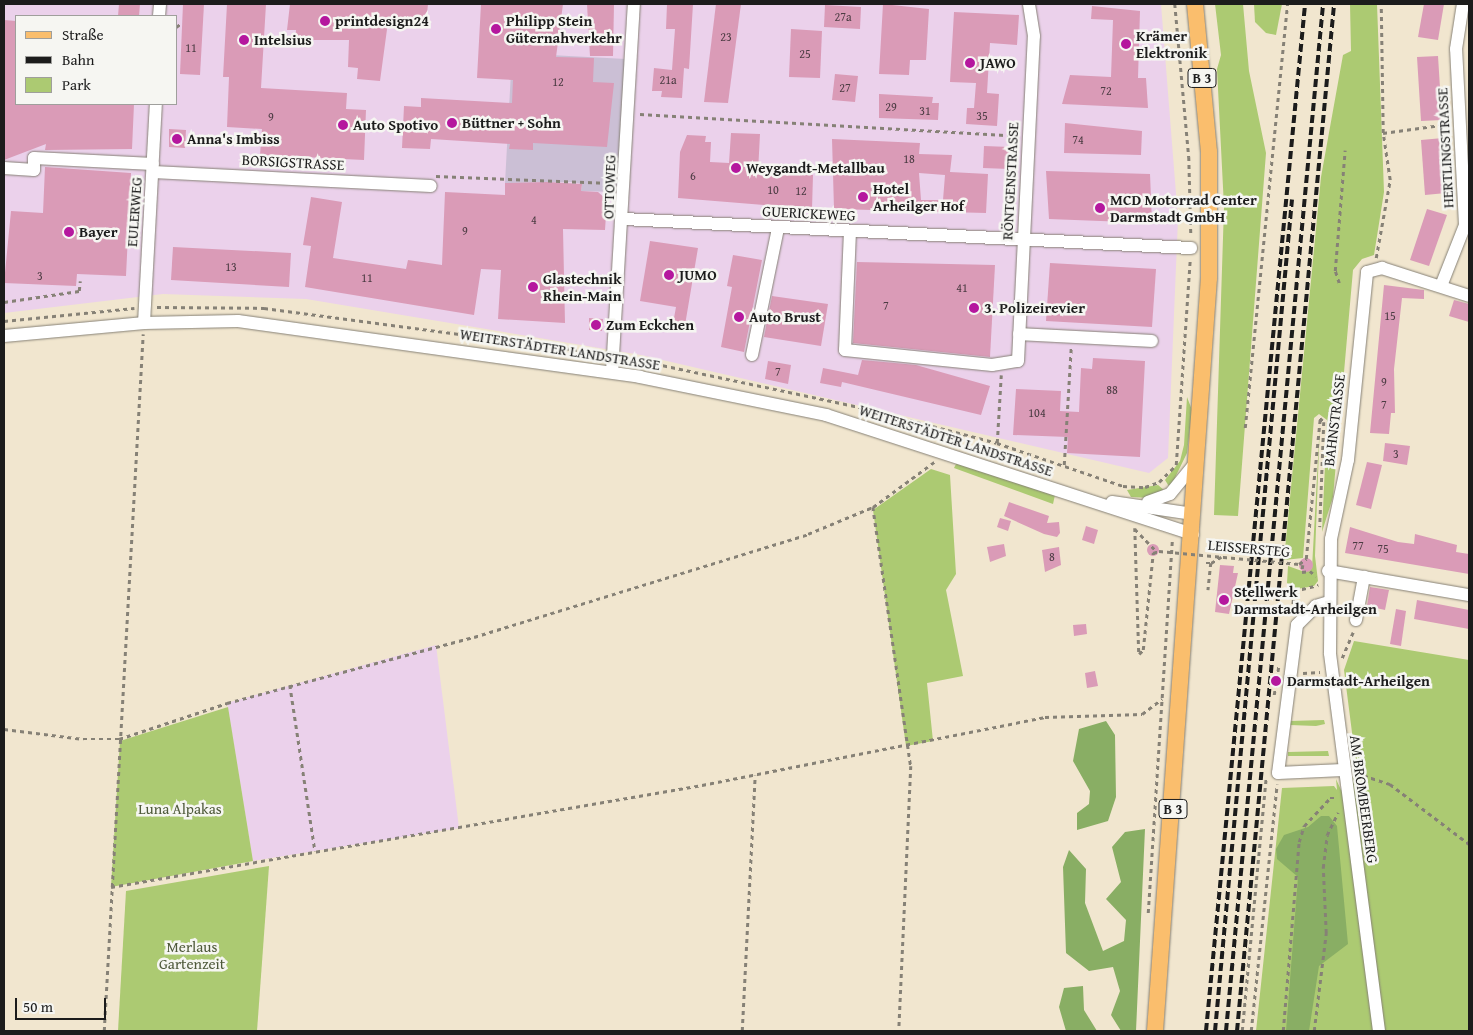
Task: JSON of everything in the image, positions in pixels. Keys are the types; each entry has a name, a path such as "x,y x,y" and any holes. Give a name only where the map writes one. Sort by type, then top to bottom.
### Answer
{"main road":[{"name":"B 3","path":"1155,1031 1197,461 1211,207 1196,4"}],"street":[{"name":"OTTOWEG","path":"612,372 615,355 624,219 634,4"},
{"name":"RÖNTGENSTRASSE","path":"1018,362 1034,29 1028,4"},
{"name":"HERTLINGSTRASSE","path":"1441,286 1464,225 1465,123 1456,49 1463,4"},
{"name":"EULERWEG","path":"144,323 156,105"},
{"name":"BORSIGSTRASSE","path":"4,168 34,170 34,158 153,168 431,186"},
{"name":"GUERICKEWEG","path":"624,219 1191,248"},
{"path":"752,355 778,228"},
{"path":"850,231 845,350 992,365 1018,362"},
{"name":"BAHNSTRASSE","path":"1323,574 1348,460 1367,272 1382,268 1441,286"},
{"path":"1441,286 1469,296"},
{"name":"WEITERSTÄDTER LANDSTRASSE","path":"4,336 144,323 279,324 612,372 826,415 1192,534"},
{"path":"1019,334 1152,341"},
{"path":"1132,503 1159,501 1170,494 1197,461"},
{"name":"WEITERSTÄDTER LANDSTRASSE","path":"1096,502 1132,503 1193,514"},
{"path":"1323,574 1364,577 1469,595"},
{"name":"AM BROMBEERBERG","path":"1323,574 1329,602 1333,686 1343,770 1379,1031"},
{"path":"1356,620 1364,577"},
{"path":"1329,602 1316,606 1297,625 1284,669 1287,687 1273,772 1343,770"}],"path":[{"path":"1245,428 1287,4"},
{"path":"1375,260 1390,180 1383,134 1381,4"},
{"path":"628,113 1029,137"},
{"path":"1383,134 1465,123"},
{"path":"1339,283 1335,271 1345,150"},
{"path":"431,186 432,176 625,184"},
{"path":"4,302 80,291 80,281"},
{"path":"104,1031 144,323"},
{"path":"1064,466 1071,337"},
{"path":"615,355 864,408 998,443 1123,486 1145,487 1159,482"},
{"path":"998,443 1001,376 1018,362"},
{"name":"LEISSERSTEG","path":"1157,551 1304,564 1320,418 1324,422 1320,532"},
{"path":"4,729 82,740 119,739 290,685 474,637 808,534 873,507 933,464 940,451"},
{"path":"873,507 909,748 899,1031"},
{"path":"1134,528 1157,551 1153,556 1143,650 1139,654 1134,534"},
{"path":"1148,922 1172,541"},
{"path":"1206,562 1211,563 1221,557"},
{"path":"1208,590 1211,563"},
{"path":"1304,564 1299,568 1302,572 1310,570 1323,574"},
{"path":"1341,659 1348,652 1356,620"},
{"path":"1274,704 1284,669 1332,671"},
{"path":"290,685 315,851"},
{"path":"1287,687 1333,686"},
{"path":"111,887 909,748 1045,717 1142,714 1162,699"},
{"path":"1242,1031 1273,772"},
{"path":"1251,1031 1273,772"},
{"path":"1357,773 1390,784 1469,844"},
{"path":"742,1031 755,775"},
{"path":"1283,1031 1299,842 1312,817 1330,798 1337,798"},
{"path":"1314,1031 1326,933 1323,868 1327,835 1338,812"}],"shaded area":[{"path":"4,4 1161,4 1178,219 1168,458 1149,473 641,355 306,299 163,294 4,313"},
{"path":"512,53 626,59 618,192 581,191 582,184 573,182 505,183"},
{"path":"436,645 459,828 253,861 227,703"}],"green space":[{"path":"1215,4 1243,4 1249,71 1266,153 1238,516 1214,515 1224,207 1217,69 1221,55"},
{"path":"1254,4 1282,4 1276,35 1266,33 1255,22"},
{"path":"1350,4 1377,4 1384,192 1374,255 1362,259 1353,270 1333,497 1322,532 1327,420 1319,414 1314,418 1303,558 1284,560 1321,177 1343,55 1351,51"},
{"path":"1187,397 1192,410 1187,453 1170,488 1165,480 1180,461 1184,445"},
{"path":"1320,422 1315,556 1318,581 1314,586 1297,589 1287,583 1288,566 1302,571 1312,568"},
{"path":"957,462 1055,495 1053,504 954,468"},
{"path":"931,469 950,475 956,574 946,590 963,676 927,683 933,741 906,746 873,510"},
{"path":"1158,485 1165,491 1151,498 1131,497 1127,490"},
{"path":"1354,641 1469,660 1469,1031 1256,1031 1282,788 1334,786 1337,790 1336,779 1341,790 1351,788 1353,776 1355,787 1359,787 1344,670"},
{"name":"Luna Alpakas","path":"228,707 253,861 111,887 120,741"},
{"path":"1324,720 1325,724 1316,726 1290,725 1290,721"},
{"path":"1106,721 1115,735 1116,797 1108,821 1077,830 1077,813 1089,804 1090,791 1073,761 1079,729"},
{"path":"1328,751 1329,756 1288,756 1288,752"},
{"path":"1321,816 1329,816 1337,826 1348,944 1319,966 1309,1031 1286,1031 1298,877 1277,859 1276,849 1284,835 1308,827"},
{"path":"1145,829 1136,1031 1121,1031 1111,1015 1120,991 1113,967 1089,971 1066,953 1063,867 1069,850 1086,869 1085,903 1103,951 1124,941 1126,920 1106,899 1121,882 1112,847 1125,832"},
{"name":"Merlaus Gartenzeit","path":"269,866 257,1031 118,1031 126,891"},
{"path":"1083,986 1084,1010 1097,1031 1066,1031 1059,1007 1064,988"}],"building":[{"path":"119,4 140,4 139,15 118,15"},
{"path":"183,4 204,4 200,75 180,74"},
{"path":"227,4 266,4 261,88 347,93 346,109 366,110 364,160 260,155 262,129 227,127 229,77 223,77"},
{"path":"290,4 428,4 426,24 388,22 380,81 357,79 358,68 348,67 349,40 295,40 296,30 287,30"},
{"path":"481,4 563,4 556,57 594,58 593,82 614,83 607,147 533,143 533,150 509,149 510,144 431,139 430,149 402,148 404,106 421,107 421,98 512,103 513,80 477,78"},
{"path":"587,4 614,4 613,56 590,56"},
{"path":"667,4 693,4 689,69 684,68 682,98 661,97 662,91 652,91 654,68 672,70 675,29 666,29"},
{"path":"716,4 741,4 728,103 704,102"},
{"path":"883,4 929,9 926,60 910,60 909,75 879,74"},
{"path":"1424,4 1444,4 1438,40 1418,37"},
{"path":"825,5 861,7 860,29 824,27"},
{"path":"1092,6 1140,11 1138,78 1146,78 1148,108 1062,104 1070,75 1111,77 1113,20 1091,19"},
{"name":"JAWO","path":"954,12 1019,15 1017,45 990,43 987,93 999,94 997,126 966,124 967,108 974,108 976,83 950,82"},
{"path":"4,20 15,21 15,105 134,105 132,149 45,150 46,144 4,160"},
{"path":"791,29 822,31 820,78 789,77"},
{"path":"1438,56 1442,120 1421,121 1417,57"},
{"path":"835,74 858,76 855,102 832,100"},
{"path":"879,94 933,97 932,103 939,103 938,120 879,118"},
{"path":"1065,123 1142,131 1141,155 1064,153"},
{"name":"Anna's Imbiss","path":"169,129 186,130 185,148 169,147"},
{"path":"731,133 760,134 758,172 813,175 812,209 678,198 680,152 687,135 706,136 705,142 711,142 710,162 729,163"},
{"path":"1443,138 1446,193 1425,195 1421,140"},
{"path":"832,139 920,143 919,154 952,155 950,172 988,174 986,213 834,209","holes":["919,173 945,175 943,200 921,200"]},
{"path":"984,146 1010,147 1009,169 983,168"},
{"name":"Bayer","path":"45,167 131,173 126,276 77,274 76,286 4,283 11,211 43,213"},
{"name":"MCD Motorrad Center Darmstadt GmbH","path":"1046,171 1150,174 1152,223 1049,219"},
{"path":"547,182 582,184 581,191 598,192 607,200 605,230 563,229 565,323 498,319 501,270 481,269 474,315 305,287 311,246 303,245 311,197 342,202 333,258 406,269 408,260 442,265 445,192 505,195 505,183"},
{"path":"1427,209 1447,215 1429,266 1410,260"},
{"name":"JUMO","path":"650,241 698,248 684,331 672,329 676,307 640,301"},
{"path":"173,247 291,253 289,287 171,280"},
{"name":"Auto Brust","path":"733,255 762,260 744,352 721,347 732,287 727,286"},
{"path":"857,262 995,265 990,357 853,343"},
{"path":"1050,263 1156,269 1152,327 1046,321"},
{"path":"1384,285 1424,290 1424,299 1402,298 1394,369 1395,413 1391,413 1389,434 1370,433"},
{"path":"772,296 828,304 821,346 764,337"},
{"path":"1454,300 1469,304 1469,322 1449,316"},
{"name":"Zum Eckchen","path":"589,318 603,319 602,331 589,330"},
{"path":"1093,358 1145,361 1140,457 1067,453 1068,437 1013,435 1016,389 1061,391 1060,411 1079,412 1081,368 1092,369"},
{"path":"862,360 916,365 990,386 981,415 842,382 841,387 820,383 823,368 858,375"},
{"path":"768,361 791,365 788,384 765,379"},
{"path":"1385,443 1410,446 1407,465 1383,461"},
{"path":"1367,462 1382,465 1371,509 1356,505"},
{"path":"1009,502 1049,516 1047,523 1059,522 1060,533 1057,537 1044,534 1004,516"},
{"path":"1000,518 1011,521 1008,531 997,527"},
{"path":"1086,526 1098,530 1094,544 1082,540"},
{"path":"1350,527 1398,542 1414,544 1415,534 1457,545 1456,552 1469,554 1469,574 1345,553"},
{"path":"1004,544 1006,556 990,562 987,547"},
{"path":"1151,544 1155,544 1159,550 1155,556 1151,556 1147,552 1147,548"},
{"path":"1059,547 1061,565 1045,572 1042,550"},
{"path":"1306,558 1311,560 1313,565 1311,570 1306,572 1301,570 1299,565 1301,560"},
{"name":"Stellwerk Darmstadt-Arheilgen","path":"1220,565 1234,566 1233,573 1238,573 1229,614 1215,612"},
{"path":"1370,587 1389,590 1385,610 1367,606"},
{"path":"1417,600 1469,610 1469,629 1414,619"},
{"path":"1396,609 1406,611 1401,646 1390,644"},
{"path":"1086,624 1087,634 1074,636 1073,625"},
{"path":"1095,671 1098,686 1087,688 1085,673"}],"railway":[{"path":"1206,1031 1305,4"},
{"path":"1226,1031 1323,4"},
{"path":"1237,1031 1334,4"},
{"path":"1215,1031 1292,200"}],"place":[{"name":"printdesign24","path":"325,21"},
{"name":"Philipp Stein Güternahverkehr","path":"496,29"},
{"name":"Intelsius","path":"244,40"},
{"name":"Krämer Elektronik","path":"1126,44"},
{"name":"JAWO","path":"970,63"},
{"name":"Büttner + Sohn","path":"452,123"},
{"name":"Auto Spotivo","path":"343,125"},
{"name":"Anna's Imbiss","path":"177,139"},
{"name":"Weygandt-Metallbau","path":"736,168"},
{"name":"Hotel Arheilger Hof","path":"863,197"},
{"name":"MCD Motorrad Center Darmstadt GmbH","path":"1100,208"},
{"name":"Bayer","path":"69,232"},
{"name":"JUMO","path":"669,275"},
{"name":"Glastechnik Rhein-Main","path":"533,287"},
{"name":"3. Polizeirevier","path":"974,308"},
{"name":"Auto Brust","path":"739,317"},
{"name":"Zum Eckchen","path":"596,325"},
{"name":"Stellwerk Darmstadt-Arheilgen","path":"1224,600"},
{"name":"Darmstadt-Arheilgen","path":"1276,681"}]}
